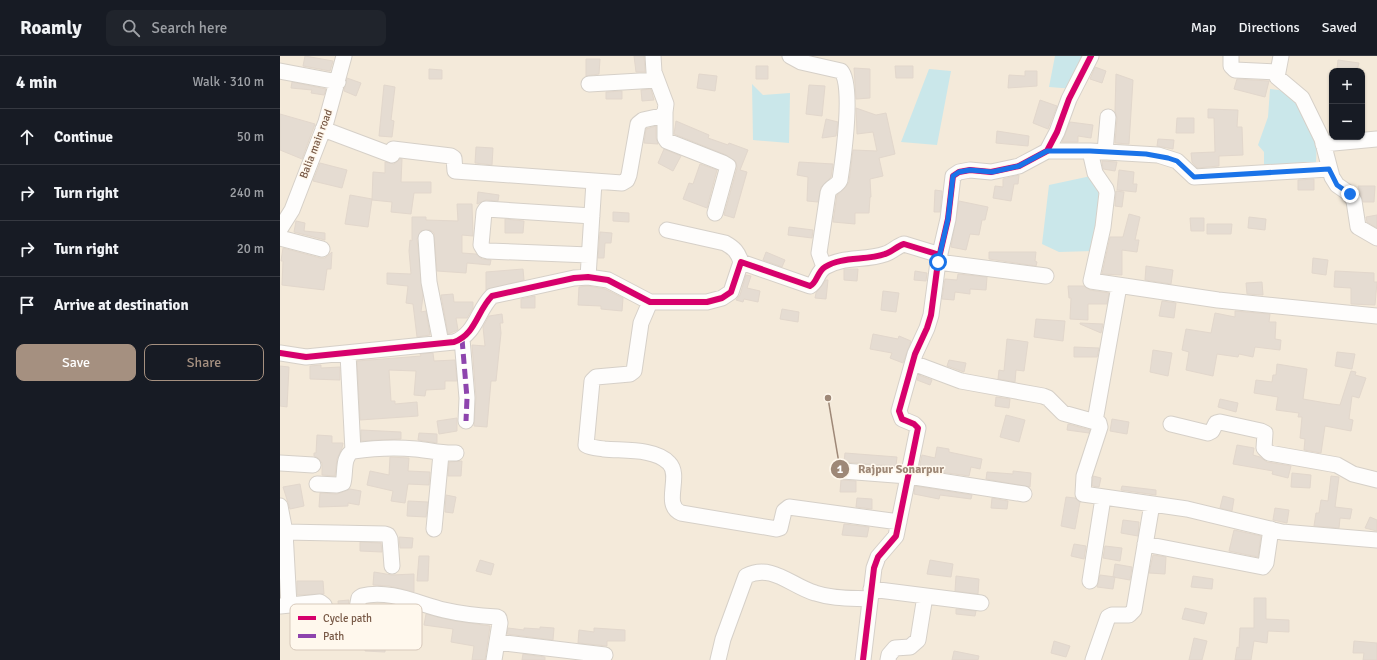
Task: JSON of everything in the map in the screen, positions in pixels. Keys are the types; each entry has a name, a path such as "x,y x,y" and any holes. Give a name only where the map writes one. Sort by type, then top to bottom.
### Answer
{"street":[{"name":"Balia main road","path":"280,229 292,210 323,129 338,82 344,56"},
{"path":"653,56 657,80 666,104 665,138 667,141 728,166 716,213"},
{"path":"790,56 801,62 841,71 846,79 846,131 840,180 837,185 830,188 828,193 819,246 819,253 824,268"},
{"path":"1047,151 1057,132 1069,99 1091,56"},
{"path":"1231,56 1231,66 1235,70 1277,72"},
{"path":"1281,56 1277,77 1280,82 1302,98 1323,144 1329,169 1337,185 1350,194 1354,201 1358,228 1377,238"},
{"path":"280,71 338,82"},
{"path":"589,84 657,80"},
{"path":"323,129 392,155 393,149 451,156 454,158 455,171 615,183 627,180 638,124 643,120 661,116 665,112"},
{"path":"1105,152 1108,117"},
{"path":"1323,144 1377,139"},
{"path":"863,660 874,568 878,557 896,536 918,428 914,424 902,419 899,411 913,363 928,328 939,259 948,219 953,176 959,172 970,170 992,172 1019,166 1047,151 1090,151 1146,154 1177,161 1194,177 1329,169"},
{"path":"1090,151 1095,173 1106,188 1107,193 1103,228 1091,281 1218,300 1377,316"},
{"path":"588,277 594,182"},
{"path":"589,255 488,251 484,250 481,245 484,212 486,209 592,216"},
{"path":"280,353 306,358 441,343 462,339 471,332 487,301 492,296 558,281 588,277 608,280 650,302 707,302 722,298 731,292 741,262 738,254 732,247 725,243 667,230"},
{"path":"280,238 322,249"},
{"path":"426,238 429,282 441,343"},
{"path":"741,262 810,286 813,285 818,274 824,268 848,260 886,254 904,244 939,259 1046,276"},
{"path":"1095,420 1119,286"},
{"path":"650,302 641,323 634,371 630,374 596,378 592,381 586,446 649,453 663,458 670,464 674,471 673,506 676,511 681,514 777,529 780,528 784,511 789,508 899,522"},
{"path":"462,339 467,398 466,421"},
{"path":"348,354 353,451"},
{"path":"913,363 961,381 1043,396 1048,398 1063,413 1095,420 1099,423 1100,426 1084,476 1082,493 1086,495 1218,515 1271,529 1308,535 1377,540"},
{"path":"1171,424 1208,433 1212,431 1218,422 1261,431 1265,433 1264,448 1269,453 1337,465 1353,474 1377,480"},
{"path":"318,484 337,485 342,483 346,460 348,455 353,451 394,448 416,449 449,454 434,529"},
{"path":"280,463 313,465"},
{"path":"843,471 908,476 1024,494"},
{"path":"1090,581 1103,498"},
{"path":"1093,660 1108,617 1112,615 1129,615 1134,610 1152,504"},
{"path":"280,506 285,532 285,606"},
{"path":"1145,544 1263,567 1266,563 1271,529"},
{"path":"285,532 385,534 388,535 390,539 392,566"},
{"path":"718,660 723,639 746,576 754,572 763,571 782,576 802,588 833,598 871,594 925,596 981,603"},
{"path":"358,604 359,598 362,596 391,596 422,604"},
{"path":"888,660 889,655 895,648 910,647 918,640 925,596"},
{"path":"310,604 323,604"},
{"path":"422,604 445,610 499,618 494,660"},
{"path":"497,642 605,656"}],"shaded area":[{"path":"280,56 1377,56 1377,660 280,660"}],"water":[{"path":"1055,56 1085,56 1075,89 1049,87"},
{"path":"929,69 951,71 937,145 901,142"},
{"path":"752,84 763,95 790,93 789,143 753,140"},
{"path":"1270,89 1279,90 1297,99 1317,140 1316,162 1298,167 1264,165 1264,152 1258,145 1268,117"},
{"path":"1091,176 1103,193 1093,251 1059,252 1042,244 1049,185"}],"building":[{"path":"305,56 333,61 330,71 303,66"},
{"path":"634,56 644,56 645,72 636,72"},
{"path":"586,59 600,59 599,74 586,76"},
{"path":"1338,60 1359,63 1358,68 1337,68"},
{"path":"756,66 768,66 768,79 756,79"},
{"path":"895,66 913,66 913,78 896,78"},
{"path":"1095,67 1106,71 1102,83 1090,79"},
{"path":"854,68 870,69 870,98 856,99"},
{"path":"429,69 442,70 442,79 429,79"},
{"path":"1025,71 1037,71 1037,86 1008,88 1009,75 1025,76"},
{"path":"699,74 717,76 715,91 697,88"},
{"path":"1116,74 1133,80 1129,144 1115,143 1117,118 1115,111"},
{"path":"347,78 361,83 356,96 344,91"},
{"path":"1237,79 1269,81 1265,97 1234,89"},
{"path":"292,82 326,89 324,95 311,93 312,90 291,88"},
{"path":"384,85 395,87 391,120 394,121 392,137 379,136"},
{"path":"809,85 825,86 822,116 806,114"},
{"path":"651,89 654,100 642,101 641,90"},
{"path":"622,91 622,99 606,99 606,92"},
{"path":"1040,100 1057,106 1048,129 1033,123"},
{"path":"856,108 876,115 886,113 895,154 879,158 883,176 870,179 871,197 869,213 855,213 855,224 833,222 837,195 849,182 853,150 877,151 873,132 857,134"},
{"path":"1208,109 1238,110 1237,127 1242,127 1243,155 1219,156 1219,166 1197,168 1192,162 1191,153 1215,152 1214,118 1208,118"},
{"path":"280,114 315,124 302,159 280,150"},
{"path":"1177,118 1194,118 1194,133 1176,133"},
{"path":"826,119 838,122 836,136 822,138"},
{"path":"676,121 709,135 708,138 728,145 729,143 748,150 740,170 747,172 734,218 724,215 737,168 736,162 726,155 674,134"},
{"path":"1070,122 1093,125 1091,138 1078,136 1078,142 1062,142"},
{"path":"656,126 656,138 658,144 644,143 646,129"},
{"path":"997,131 1029,136 1028,146 996,143"},
{"path":"1158,139 1174,140 1173,149 1157,146"},
{"path":"476,147 493,148 492,165 475,163"},
{"path":"664,149 681,156 673,171 658,163"},
{"path":"402,159 401,182 431,182 431,193 414,193 411,214 391,212 392,202 372,200 373,172 385,173 385,162 394,164"},
{"path":"1102,161 1117,162 1115,171 1103,169"},
{"path":"799,162 833,164 831,177 821,187 818,202 807,201 808,177 797,175"},
{"path":"320,163 347,170 342,188 313,181"},
{"path":"700,164 717,170 707,208 683,199 689,183 693,184"},
{"path":"1119,170 1134,172 1133,184 1137,184 1136,192 1117,190"},
{"path":"1019,175 1018,184 1014,184 1011,201 993,198 995,186 1003,187 1003,179"},
{"path":"1314,179 1314,190 1298,190 1298,180"},
{"path":"1358,186 1375,186 1374,202 1363,202"},
{"path":"935,190 942,191 940,212 934,212"},
{"path":"1116,191 1124,192 1122,207 1115,206"},
{"path":"478,192 499,195 498,201 486,200 477,204"},
{"path":"350,195 372,199 368,227 345,224"},
{"path":"959,201 988,207 985,220 982,220 979,235 970,234 966,250 951,247"},
{"path":"457,204 472,204 473,236 462,235 462,253 476,254 482,259 491,260 490,265 467,263 466,273 437,271 434,233 430,230 421,231 417,239 423,296 421,312 426,311 430,335 417,337 413,304 406,303 408,286 387,284 387,273 411,274 409,251 410,240 412,241 412,217 426,217 426,220 458,221"},
{"path":"613,212 629,213 629,222 613,221"},
{"path":"1129,214 1140,217 1135,240 1139,240 1137,252 1122,250 1122,275 1102,274 1110,237 1123,237"},
{"path":"1377,215 1377,228 1367,222 1366,217"},
{"path":"1249,217 1266,219 1265,230 1248,228"},
{"path":"1190,218 1204,218 1204,231 1191,231"},
{"path":"505,219 524,221 523,233 505,233"},
{"path":"296,221 305,223 304,231 325,233 325,240 294,232"},
{"path":"1207,224 1232,224 1231,234 1207,234"},
{"path":"789,227 813,230 812,238 788,235"},
{"path":"600,232 612,233 611,243 605,243 604,258 598,258"},
{"path":"283,248 320,258 325,258 332,252 331,269 327,269 324,290 282,285 283,261 281,261"},
{"path":"766,252 785,260 782,267 763,260"},
{"path":"989,252 1036,252 1036,266 989,259"},
{"path":"1313,258 1328,260 1326,275 1312,273"},
{"path":"1146,266 1173,270 1171,284 1145,280"},
{"path":"523,269 524,280 486,290 486,272"},
{"path":"844,269 858,269 857,281 844,280"},
{"path":"915,271 927,273 926,281 914,280"},
{"path":"1335,271 1374,273 1374,282 1377,282 1375,305 1351,304 1351,288 1334,287"},
{"path":"958,274 987,277 986,290 970,289 970,294 955,292 954,300 942,299 945,279 957,280"},
{"path":"746,275 751,276 747,288 760,291 758,302 744,299 743,302 736,300 740,295"},
{"path":"826,280 828,280 826,299 815,298 816,293"},
{"path":"1262,282 1263,295 1247,294 1246,283"},
{"path":"588,286 605,289 623,298 622,311 601,309 601,306 578,305 579,287"},
{"path":"1068,286 1084,286 1090,290 1109,293 1107,304 1088,304 1088,320 1070,319 1071,298 1069,298"},
{"path":"883,291 899,293 896,312 881,310"},
{"path":"453,294 454,302 473,302 473,308 467,318 456,318 458,330 448,334 441,295"},
{"path":"535,296 535,308 521,308 521,299"},
{"path":"1162,301 1176,303 1174,318 1159,316"},
{"path":"782,309 799,312 798,322 780,319"},
{"path":"1235,311 1270,314 1269,322 1276,322 1275,339 1281,340 1280,350 1255,347 1253,357 1239,354 1238,357 1217,354 1213,376 1186,370 1189,352 1182,350 1186,329 1211,333 1215,313 1235,317"},
{"path":"502,314 503,323 500,323 501,333 496,381 491,381 487,427 474,426 476,397 472,345 485,346 483,327 489,316"},
{"path":"1036,319 1065,321 1063,341 1034,337"},
{"path":"1080,324 1103,324 1101,333"},
{"path":"873,334 898,339 899,336 911,341 903,363 890,358 892,353 870,349"},
{"path":"1007,339 1028,342 1024,371 1016,370 1015,382 998,379 999,370 1004,371"},
{"path":"1074,347 1099,348 1097,357 1074,357"},
{"path":"1153,350 1172,353 1168,376 1150,372"},
{"path":"1337,352 1355,354 1352,369 1335,366"},
{"path":"433,353 434,361 455,360 457,381 445,381 445,389 426,390 425,396 414,395 416,371 389,370 391,401 395,401 395,404 417,402 418,416 360,420 357,361 421,356 420,354"},
{"path":"949,360 966,363 964,372 947,366"},
{"path":"1277,364 1307,369 1303,399 1332,404 1340,405 1351,371 1356,372 1355,375 1366,378 1359,398 1352,396 1349,419 1353,420 1351,431 1325,426 1321,453 1304,450 1305,439 1300,438 1302,417 1298,417 1299,413 1276,410 1278,397 1254,393 1256,380 1272,382 1273,375 1276,375"},
{"path":"321,365 321,368 340,367 340,380 310,379 310,366"},
{"path":"280,366 289,367 287,407 280,406"},
{"path":"919,375 932,380 930,385 917,380"},
{"path":"996,397 1010,399 1009,408 995,406"},
{"path":"1220,399 1238,403 1236,412 1218,407"},
{"path":"1006,415 1025,420 1019,442 1000,437"},
{"path":"457,418 457,431 439,434 437,421"},
{"path":"1112,419 1129,422 1127,434 1110,431"},
{"path":"1068,424 1090,430 1089,433 1067,430"},
{"path":"361,430 401,432 401,439 361,441"},
{"path":"419,433 437,434 437,443 418,440"},
{"path":"317,435 332,436 332,443 343,443 337,459 335,476 322,475 322,463 314,456 314,453 316,453"},
{"path":"1237,445 1254,448 1253,455 1260,457 1267,462 1291,466 1288,478 1272,474 1273,471 1233,464"},
{"path":"937,447 949,449 949,452 982,459 980,469 971,467 969,476 919,469 922,455 935,458"},
{"path":"845,453 897,457 896,466 844,462"},
{"path":"390,457 409,458 408,471 430,472 429,485 408,484 405,503 391,501 393,491 367,485 370,471 389,475"},
{"path":"462,461 461,476 448,476 449,462"},
{"path":"1013,471 1031,473 1030,487 986,479 987,472 1013,474"},
{"path":"1292,473 1311,475 1310,488 1291,487"},
{"path":"1093,476 1101,478 1099,487 1092,486"},
{"path":"1331,476 1339,477 1335,507 1352,509 1350,519 1340,518 1339,528 1314,526 1316,513 1319,513 1321,500 1328,501"},
{"path":"841,480 856,481 856,492 840,492"},
{"path":"300,484 304,506 290,509 283,487"},
{"path":"915,486 972,495 971,499 940,495 939,499 914,494"},
{"path":"1122,486 1156,490 1156,495 1121,490"},
{"path":"350,489 361,491 359,505 348,503 348,506 319,507 320,493 337,494"},
{"path":"446,495 456,497 453,513 445,512"},
{"path":"1223,496 1234,499 1232,511 1220,508"},
{"path":"1066,497 1075,498 1080,502 1075,529 1061,526"},
{"path":"857,498 872,499 872,509 856,507"},
{"path":"992,498 1008,501 1007,509 991,508"},
{"path":"408,501 428,502 426,517 407,516"},
{"path":"1275,508 1289,510 1287,523 1273,520"},
{"path":"1370,517 1377,520 1377,531 1365,528"},
{"path":"1123,520 1139,522 1138,536 1121,533"},
{"path":"844,524 869,527 867,537 842,535"},
{"path":"1234,530 1261,536 1258,557 1229,551"},
{"path":"399,537 413,538 412,548 400,548"},
{"path":"360,542 381,543 382,552 360,551"},
{"path":"1074,544 1086,546 1084,559 1071,556"},
{"path":"1105,546 1122,548 1120,561 1103,558"},
{"path":"1153,555 1166,557 1165,574 1149,573"},
{"path":"419,556 429,556 428,581 417,581"},
{"path":"480,560 494,564 491,575 476,571"},
{"path":"930,560 953,564 951,577 927,574"},
{"path":"1115,564 1132,567 1130,580 1113,577"},
{"path":"374,572 392,575 414,574 414,592 389,586 373,585"},
{"path":"1100,575 1115,577 1113,589 1097,587"},
{"path":"956,576 979,579 978,594 955,591"},
{"path":"1193,576 1213,579 1212,589 1191,587"},
{"path":"297,581 323,581 324,594 297,595"},
{"path":"1254,598 1266,598 1266,619 1289,620 1289,632 1268,631 1267,643 1254,641 1251,660 1235,660 1237,647 1239,648 1240,628 1254,628"},
{"path":"349,600 348,604 338,604 338,601"},
{"path":"1185,608 1207,613 1204,624 1182,619"},
{"path":"956,609 976,611 975,616 956,614"},
{"path":"426,614 455,621 490,626 485,660 472,660 474,646 451,642 453,629 424,625"},
{"path":"540,627 554,628 553,640 507,634 508,628 524,630 524,628 540,629"},
{"path":"594,628 625,630 625,641 607,641 607,646 578,643 579,630 594,632"},
{"path":"1194,638 1207,641 1202,660 1189,660"},
{"path":"1054,641 1070,646 1066,657 1051,653"},
{"path":"1354,641 1377,643 1377,660 1363,660 1364,653 1353,653"},
{"path":"365,650 385,650 385,652"},
{"path":"954,651 979,656 978,660 952,660"},
{"path":"523,654 545,657 545,660 522,660"}],"marked path":[{"path":"462,339 467,398 466,421"}],"cycle path":[{"path":"863,660 874,568 878,557 896,536 918,428 914,424 902,419 899,411 915,354 927,328 931,315 938,262 948,219 953,176 959,172 970,170 991,172 1019,166 1047,151 1057,132 1069,99 1091,56"},
{"path":"280,353 306,357 454,342 467,334 472,328 483,308 492,296 574,278 588,277 608,280 650,302 707,302 722,298 731,292 741,262 810,286 825,267 839,261 878,256 888,253 904,244 940,255"}],"place":[{"name":"Rajpur Sonarpur","path":"828,398"}],"route":[{"path":"938,262 943,247 948,219 953,176 959,172 970,170 992,172 1019,166 1047,151 1090,151 1158,155 1177,161 1190,175 1194,177 1329,169 1337,185 1350,194"}]}
